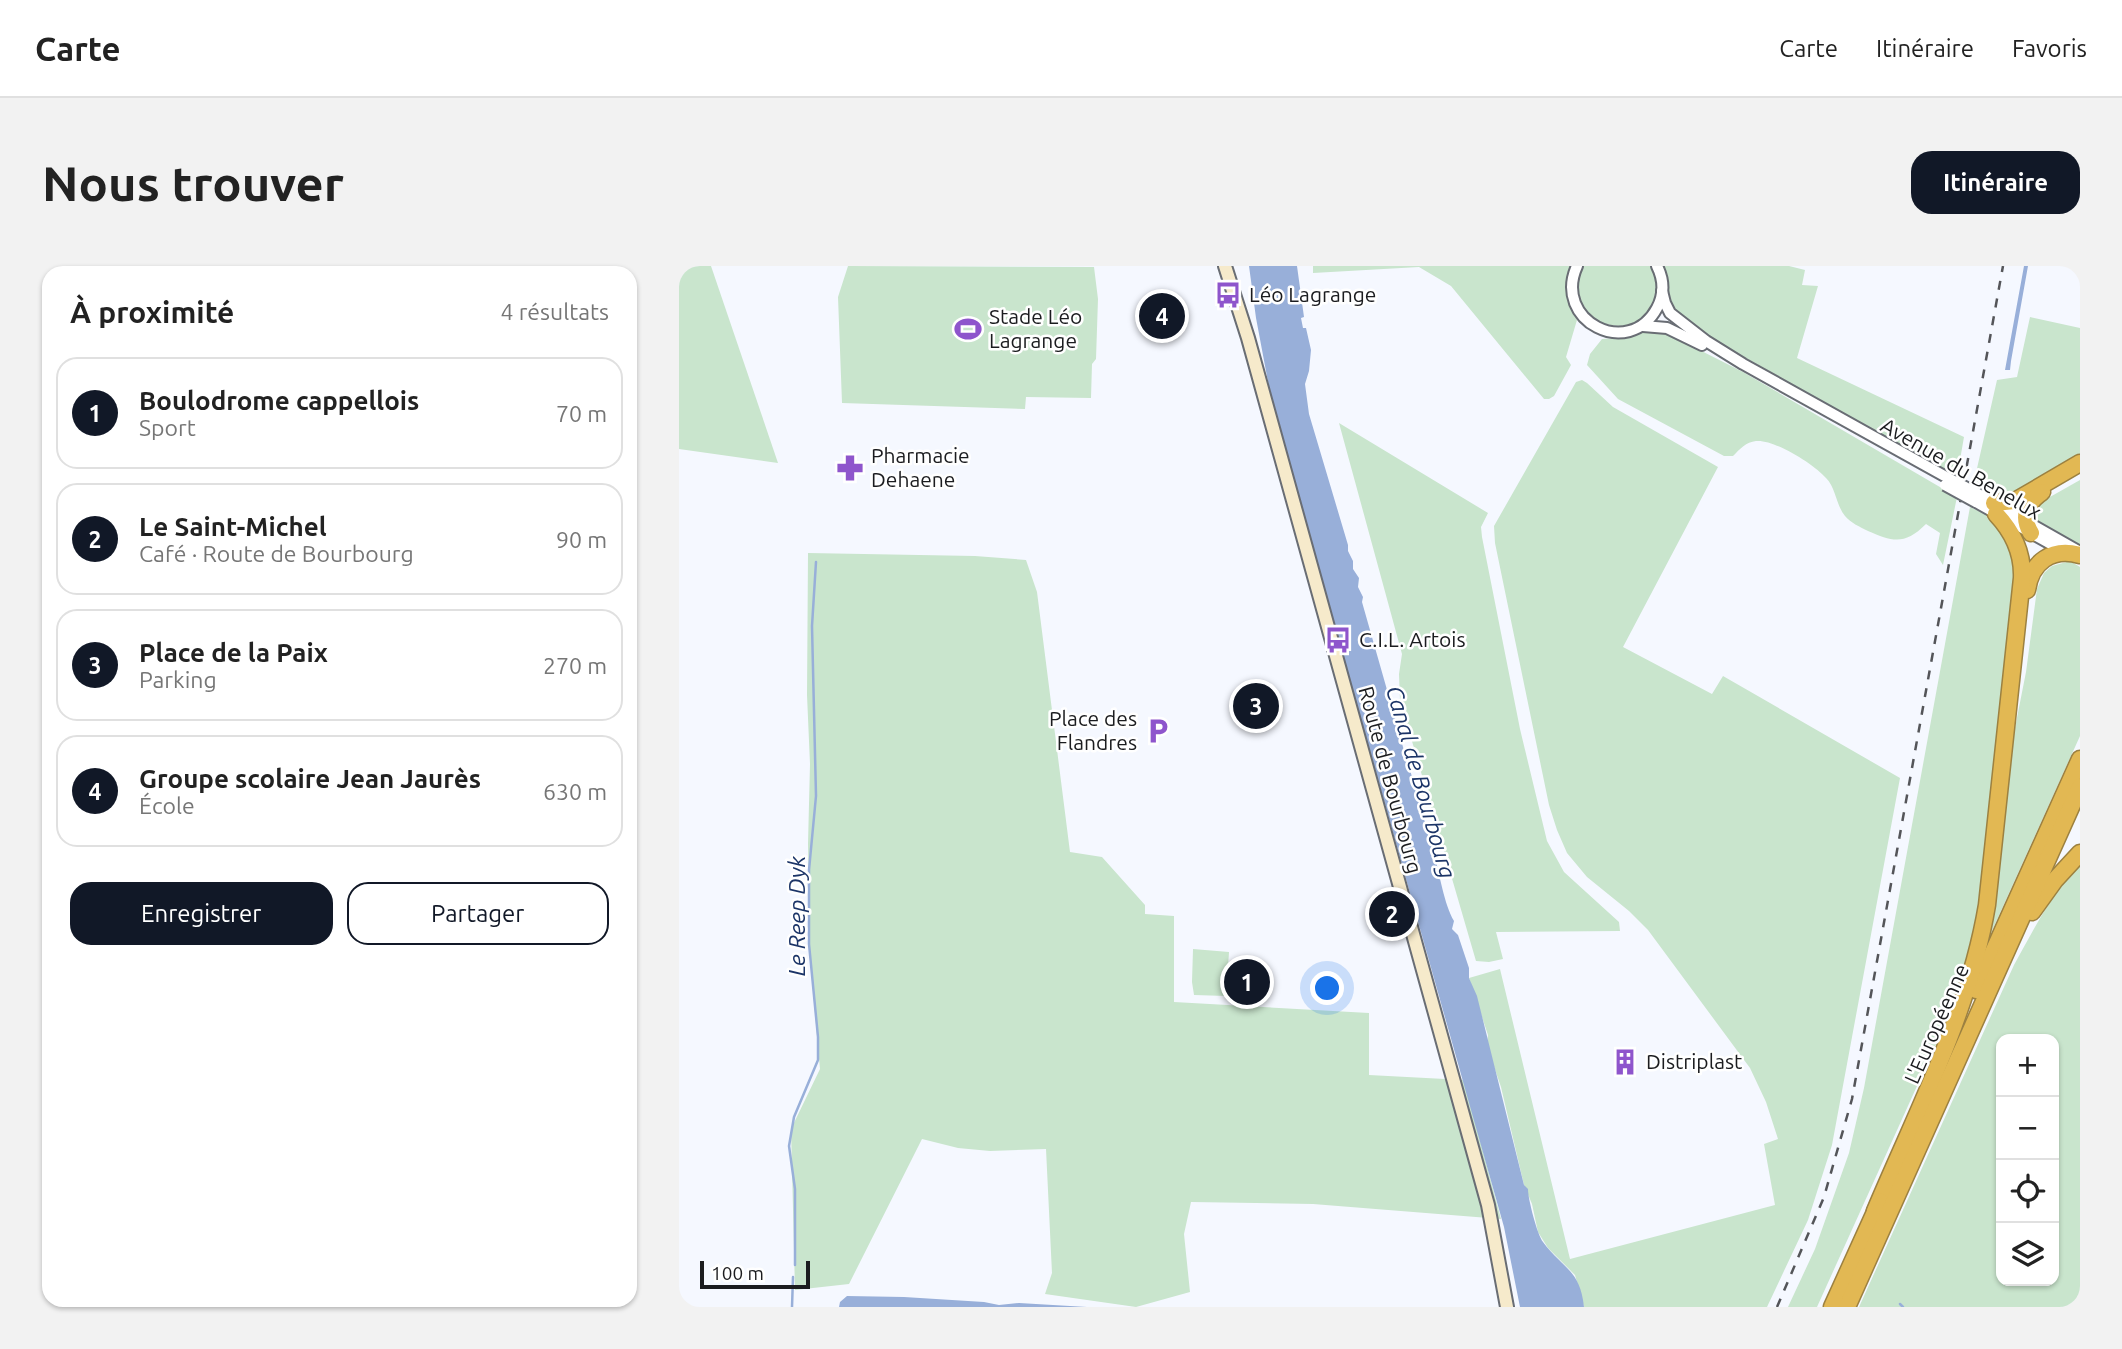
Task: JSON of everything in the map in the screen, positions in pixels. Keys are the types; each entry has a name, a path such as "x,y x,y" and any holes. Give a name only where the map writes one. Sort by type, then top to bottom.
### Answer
{"highway":[{"path":"1875,1211 1957,1019 1973,971 1987,905 2022,569 2015,539 1995,508 2015,501 2080,463"},
{"path":"2029,527 2028,507 2033,499 2080,470"},
{"path":"2004,754 2020,658 2029,581 2035,567 2044,558 2077,555"},
{"name":"L'Européenne","path":"1832,1307 2080,759"},
{"name":"L'Européenne","path":"1847,1307 2080,787"},
{"path":"1918,1147 1978,1028 2026,923 2050,886 2080,853"}],"main road":[{"name":"Route de Bourbourg","path":"1225,266 1252,351 1488,1205 1507,1307"}],"street":[{"name":"Avenue du Benelux","path":"1577,266 1572,281 1576,307 1587,321 1600,329 1612,332 1629,331 1641,326 1656,325 1743,364"},
{"name":"Avenue du Benelux","path":"1657,266 1662,279 1665,303 1673,316 1696,334 1743,364 2077,555"},
{"path":"1641,326 1656,310 1662,291"}],"green space":[{"path":"679,266 711,266 778,463 679,449"},
{"name":"Stade Léo Lagrange","path":"848,266 1094,267 1098,299 1096,359 1092,364 1091,398 1026,397 1025,409 842,403 838,297"},
{"path":"1313,266 1573,266 1567,283 1577,320 1566,357 1571,365 1554,396 1544,399 1451,286 1419,267 1313,273"},
{"path":"1583,266 1652,266 1656,295 1648,314 1633,324 1615,326 1596,320 1582,308 1577,290"},
{"path":"1663,266 1789,266 1805,270 1802,285 1818,286 1797,358 1964,437 1957,477 1703,334 1672,309"},
{"path":"2030,317 2080,328 2080,455 2029,487 2008,496 1996,497 1973,486 1997,380 2017,377"},
{"path":"1645,331 1666,333 1743,372 1957,497 1943,565 1936,554 1940,533 1926,524 1912,535 1898,540 1877,535 1859,526 1842,512 1826,478 1783,448 1756,441 1746,444 1733,456 1724,456 1618,399 1587,365 1590,354 1602,339 1630,337"},
{"path":"1582,380 1613,407 1718,467 1623,647 1712,694 1723,676 1900,778 1832,1145 1808,1220 1767,1307 1584,1307 1575,1275 1548,1248 1538,1232 1501,1087 1487,1046 1488,1035 1469,978 1500,969 1570,1259 1775,1205 1764,1144 1778,1139 1766,1102 1750,1068 1648,930 1587,877 1567,853 1549,805 1495,543 1494,526 1576,382"},
{"path":"1339,423 1488,513 1481,527 1482,537 1520,729 1547,841 1564,872 1619,922 1620,931 1496,932 1503,959 1476,961 1400,700 1399,674 1402,654"},
{"path":"2080,480 2080,547 2034,521 2032,511 2034,506"},
{"path":"1970,507 1992,517 2003,528 2018,568 1980,912 1962,985 1946,1026 1817,1307 1788,1307 1815,1249 1849,1153 1864,1088"},
{"path":"808,553 975,556 1026,560 1037,592 1070,852 1102,857 1145,905 1145,914 1174,916 1174,1002 1369,1013 1369,1075 1464,1080 1501,1219 1313,1204 1191,1202 1184,1234 1190,1292 1136,1307 1045,1294 1052,1273 1046,1149 990,1151 958,1148 922,1139 849,1284 795,1290 791,1129 820,1069 810,958"},
{"path":"2070,561 2080,567 2080,736 1982,953 1996,891 2013,738 2026,672 2037,589 2044,573 2052,566"},
{"path":"2080,865 2080,1307 1859,1307 2014,965 2061,887"},
{"path":"1193,949 1229,952 1226,996 1194,995"}],"water":[{"path":"1249,266 1297,266 1304,317 1301,318 1311,350 1305,384 1309,414 1353,561 1353,569 1359,578 1358,587 1363,597 1362,602 1445,898 1454,921 1452,929 1458,935 1469,968 1469,978 1477,996 1536,1224 1543,1242 1579,1284 1584,1307 1520,1307 1504,1227 1272,403"},
{"path":"2024,266 2028,266 2010,370 2005,370"},
{"path":"847,1296 1087,1307 839,1307 840,1302"}],"waterway":[{"name":"Le Reep Dyk","path":"795,1265 795,1189 789,1146 794,1117 818,1060 809,944 809,870 816,796 812,626 816,562"},
{"name":"Le Reep Dyk","path":"792,1307 793,1277"},
{"path":"1900,1304 1903,1307"}],"railway":[{"path":"1777,1307 1824,1197 1852,1099 2003,266"}],"place":[{"name":"Léo Lagrange","path":"1228,295"},
{"name":"Groupe scolaire Jean Jaurès","path":"1162,316"},
{"name":"Stade Léo Lagrange","path":"968,329"},
{"name":"Pharmacie Dehaene","path":"850,468"},
{"name":"C.I.L. Artois","path":"1338,640"},
{"name":"Place de la Paix","path":"1256,706"},
{"name":"Place des Flandres","path":"1158,731"},
{"name":"Le Saint-Michel","path":"1392,914"},
{"name":"Boulodrome cappellois","path":"1247,982"},
{"name":"Distriplast","path":"1625,1062"}],"water label":[{"name":"Canal de Bourbourg","path":"1421,782"}]}
